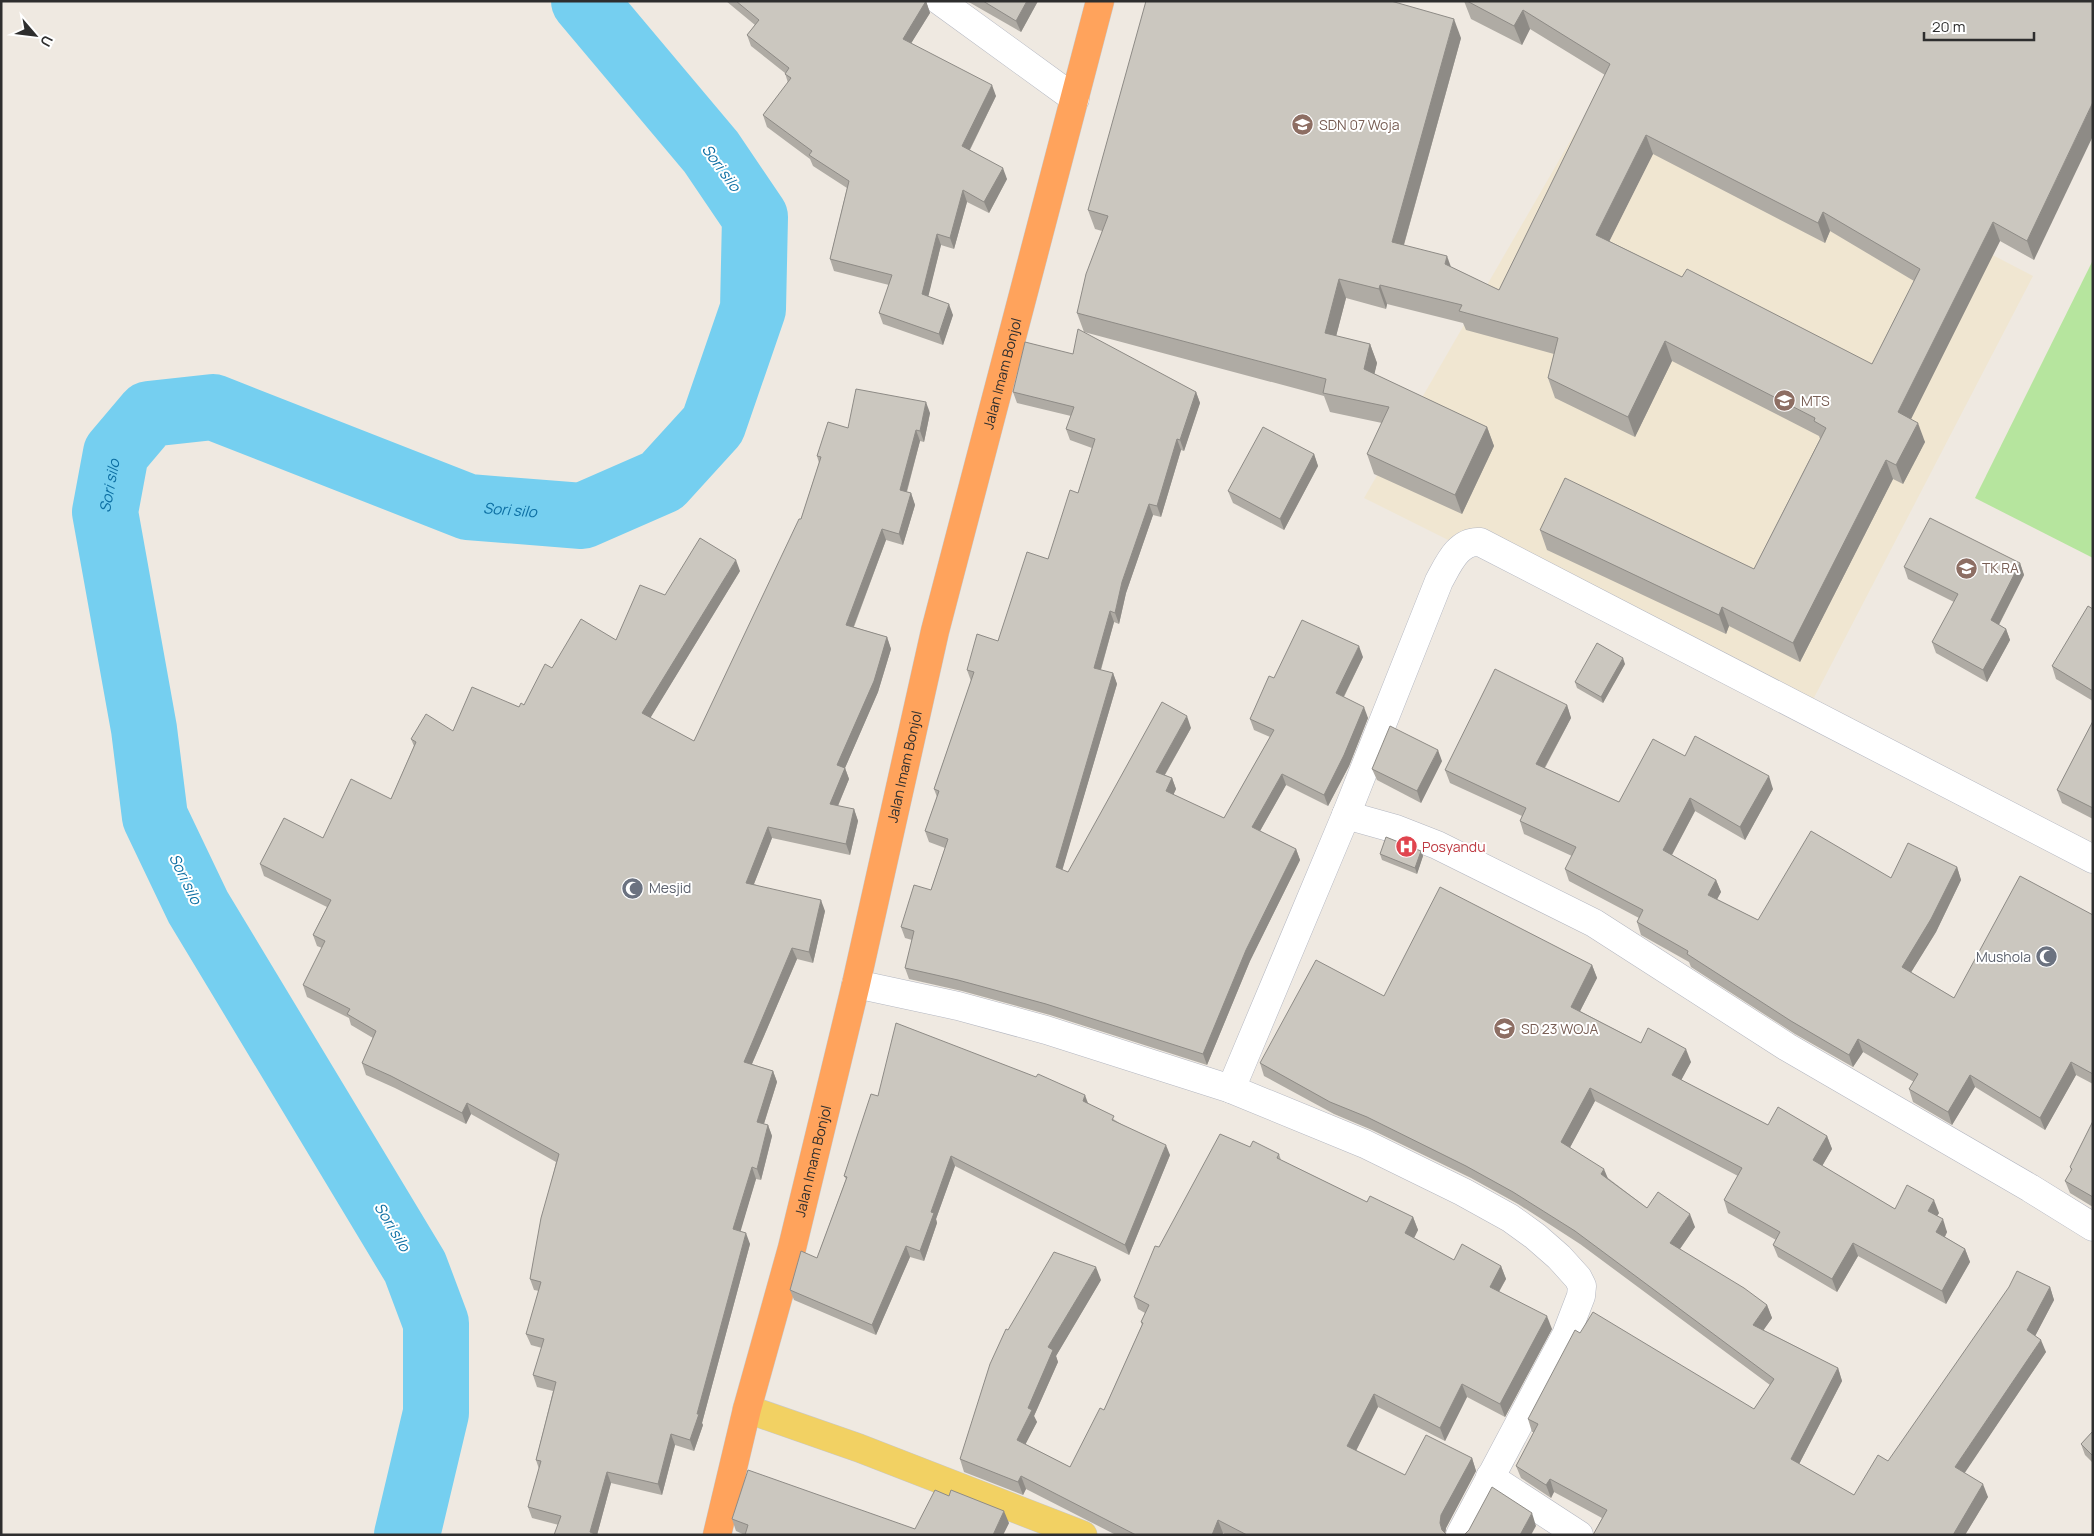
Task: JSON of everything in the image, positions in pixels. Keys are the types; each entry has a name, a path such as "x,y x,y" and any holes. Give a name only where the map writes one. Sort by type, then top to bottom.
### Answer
{"highway":[{"name":"Jalan Imam Bonjol","path":"717,1535 747,1409 792,1248 856,984 927,664 1100,1"}],"main road":[{"path":"747,1409 859,1448 1083,1535"}],"street":[{"path":"940,1 1075,99"},
{"path":"1231,1089 1346,816 1439,581 1458,551 1465,544 1473,541 1480,542 2093,859"},
{"path":"1346,816 1396,829 1437,845 1594,923 1787,1047 2030,1188 2093,1227"},
{"path":"856,984 958,1006 1046,1030 1231,1089 1365,1144 1479,1200 1510,1218 1559,1257 1578,1278 1582,1286 1580,1296 1566,1335 1460,1535"},
{"path":"1490,1477 1579,1535"}],"shaded area":[{"path":"1617,60 2033,276 1804,717 1364,498"}],"green space":[{"path":"2093,260 2093,558 1975,498"}],"building":[{"path":"736,1 926,1 903,39 992,85 962,146 1003,168 984,202 963,190 950,238 937,234 922,294 949,304 939,334 879,313 892,275 830,259 849,181 809,155 812,151 763,115 791,78 785,74 789,68 747,35 759,20"},
{"path":"983,1 1027,1 1016,21"},
{"path":"1146,1 1391,1 1454,19 1392,242 1447,256 1445,264 1499,290 1610,64 1523,10 1514,26 1467,1 2093,1 2093,102 2027,241 1993,222 1898,412 1918,423 1896,465 1886,460 1793,643 1722,607 1719,615 1540,530 1565,478 1754,569 1826,428 1814,421 1815,418 1665,341 1628,417 1548,378 1558,338 1459,311 1462,305 1380,285 1379,289 1339,279 1325,333 1370,344 1364,369 1487,427 1455,495 1367,454 1389,407 1323,393 1326,379 1077,313 1086,274 1108,216 1088,210","holes":["1646,135 1818,223 1823,212 1920,269 1872,364 1687,269 1682,277 1596,235"]},
{"path":"1078,329 1196,392 1180,440 1177,439 1157,506 1149,504 1122,582 1115,613 1110,611 1094,668 1113,673 1056,867 1068,872 1162,702 1187,716 1156,772 1172,778 1166,791 1224,818 1274,730 1250,719 1269,676 1274,678 1302,620 1359,646 1336,693 1364,707 1344,755 1324,795 1282,774 1252,827 1296,849 1246,950 1203,1054 1046,1004 905,968 914,931 901,927 914,885 931,890 948,839 925,831 939,791 934,789 974,672 967,670 977,634 998,641 1027,552 1048,559 1070,490 1078,493 1095,439 1066,429 1074,407 1013,392 1025,342 1073,354"},
{"path":"856,389 926,402 920,431 916,430 900,490 911,493 899,534 882,529 846,625 887,637 874,681 837,765 845,768 830,804 854,809 846,844 768,827 746,883 821,900 809,952 792,948 744,1062 773,1071 757,1122 768,1125 757,1169 752,1167 733,1229 746,1233 697,1414 699,1414 690,1440 671,1434 658,1484 607,1472 590,1532 597,1535 554,1535 561,1516 528,1507 541,1461 536,1460 556,1382 533,1375 544,1339 526,1334 541,1282 530,1279 541,1218 559,1154 467,1103 462,1113 362,1063 376,1031 347,1014 350,1009 303,985 325,941 313,935 331,900 260,864 284,818 323,838 351,779 391,799 416,742 411,739 426,714 453,731 472,687 519,707 521,703 524,705 545,664 552,668 581,619 616,640 640,585 665,595 700,538 736,560 642,713 694,741 799,519 801,519 821,457 817,456 828,422 848,428"},
{"path":"1263,427 1314,454 1280,519 1228,491"},
{"path":"1930,518 2020,563 1991,620 2006,629 1983,670 1932,642 1958,594 1904,567"},
{"path":"2088,606 2093,609 2093,691 2052,666"},
{"path":"1597,643 1623,658 1601,697 1575,682"},
{"path":"1495,669 1567,705 1536,764 1619,802 1653,739 1685,756 1695,736 1769,776 1740,827 1690,798 1663,850 1716,880 1708,895 1758,920 1811,831 1891,878 1908,843 1957,867 1931,919 1902,967 1954,998 2020,876 2093,915 2093,1074 2071,1062 2040,1118 1970,1075 1948,1112 1909,1089 1918,1074 1858,1039 1849,1055 1791,1021 1687,954 1688,951 1637,922 1643,910 1565,869 1576,847 1520,821 1526,808 1445,770"},
{"path":"2093,721 2093,808 2057,790"},
{"path":"1390,726 1438,750 1417,791 1372,769"},
{"path":"1386,837 1421,851 1415,868 1380,854"},
{"path":"1440,887 1592,965 1571,1007 1641,1043 1648,1028 1686,1049 1672,1075 1768,1125 1778,1107 1827,1136 1813,1160 1895,1209 1907,1185 1934,1200 1928,1211 1943,1219 1936,1232 1965,1249 1942,1291 1853,1243 1832,1279 1773,1245 1780,1232 1724,1200 1742,1168 1590,1088 1561,1142 1604,1169 1601,1174 1647,1208 1658,1192 1690,1214 1670,1243 1744,1288 1767,1305 1753,1325 1838,1368 1791,1459 1854,1495 1878,1455 1888,1461 2009,1287 2017,1271 2050,1287 2027,1330 2041,1340 1955,1467 1983,1484 1953,1535 1593,1535 1607,1510 1550,1479 1546,1485 1516,1466 1538,1424 1528,1419 1575,1330 1580,1333 1593,1312 1754,1409 1774,1379 1575,1231 1513,1192 1466,1166 1367,1117 1330,1102 1260,1063 1316,960 1384,996"},
{"path":"896,1023 1036,1077 1038,1074 1085,1095 1083,1101 1114,1116 1112,1120 1166,1145 1125,1245 951,1156 931,1212 934,1213 920,1251 906,1246 872,1325 790,1290 801,1251 817,1258 847,1177 844,1176 871,1094 878,1096"},
{"path":"2093,1121 2093,1197 2065,1181"},
{"path":"1220,1134 1250,1147 1253,1141 1279,1154 1277,1158 1367,1202 1370,1196 1413,1217 1405,1233 1454,1260 1462,1244 1501,1266 1490,1287 1547,1316 1500,1404 1462,1384 1440,1428 1374,1394 1347,1446 1405,1475 1426,1435 1472,1458 1441,1515 1440,1523 1442,1530 1447,1535 1247,1535 1218,1520 1212,1535 1136,1535 1021,1476 1018,1482 960,1459 990,1364 1006,1329 1008,1330 1054,1252 1096,1267 1048,1347 1053,1350 1028,1408 1032,1410 1017,1440 1070,1467 1100,1408 1104,1410 1143,1323 1141,1322 1149,1305 1134,1297 1155,1246 1159,1247"},
{"path":"2093,1431 2093,1456 2081,1444"},
{"path":"748,1470 915,1529 935,1490 949,1496 951,1490 1004,1511 993,1535 745,1535 748,1525 732,1519"},
{"path":"1492,1487 1532,1513 1520,1535 1464,1535 1469,1530"}],"waterway":[{"name":"Sori silo","path":"407,1535 436,1413 436,1323 415,1267 198,907 155,817 144,729 105,512 116,453 149,414 213,407 468,507 582,516 662,481 713,425 753,309 755,217 711,152 584,1"}],"place":[{"name":"SDN 07 Woja","path":"1303,125"},
{"name":"MTS","path":"1785,401"},
{"name":"TK RA","path":"1966,568"},
{"name":"Posyandu","path":"1406,847"},
{"name":"Mesjid","path":"633,888"},
{"name":"Mushola","path":"2047,957"},
{"name":"SD 23 WOJA","path":"1505,1029"}]}
